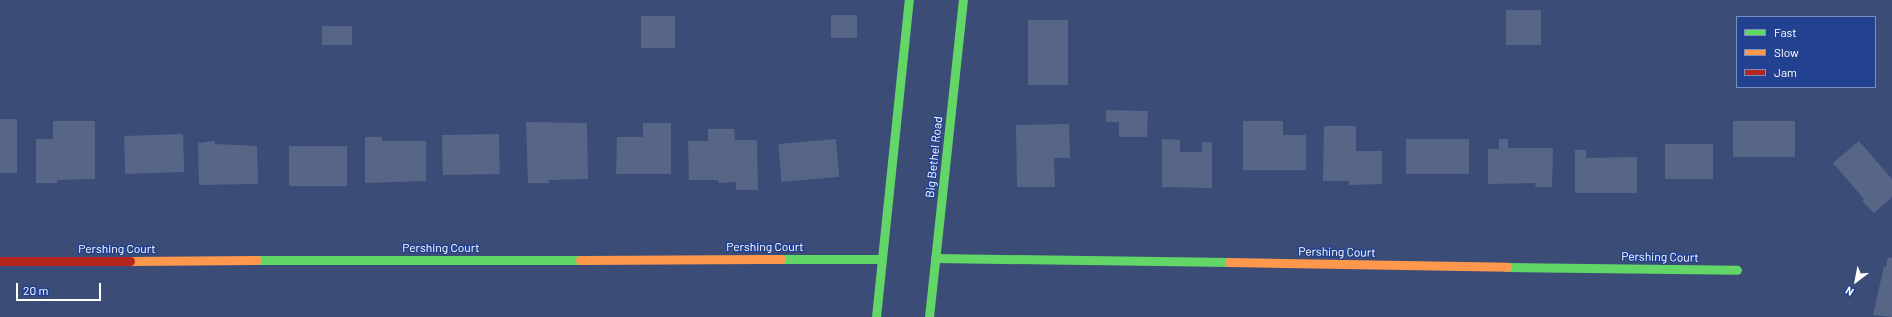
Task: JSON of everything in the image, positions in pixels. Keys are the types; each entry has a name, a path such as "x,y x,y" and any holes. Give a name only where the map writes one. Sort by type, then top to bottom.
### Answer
{"street":[{"path":"876,317 909,0"},
{"name":"Big Bethel Road","path":"929,317 963,0"},
{"name":"Pershing Court","path":"0,261 882,258"},
{"name":"Pershing Court","path":"936,258 1737,270"}],"building":[{"path":"1506,10 1541,10 1541,45 1506,45"},
{"path":"831,15 857,15 857,38 831,38"},
{"path":"641,16 675,16 675,48 641,48"},
{"path":"1028,20 1068,20 1068,85 1028,85"},
{"path":"322,26 352,26 352,45 322,45"},
{"path":"1106,110 1148,111 1147,137 1119,137 1119,122 1106,122"},
{"path":"0,119 17,119 17,173 0,173"},
{"path":"53,121 95,121 95,179 57,180 57,183 36,183 36,139 53,139"},
{"path":"1243,121 1283,121 1283,135 1306,135 1306,170 1243,170"},
{"path":"1733,121 1795,121 1795,157 1733,157"},
{"path":"526,122 587,123 588,179 549,180 549,183 528,183"},
{"path":"643,123 671,123 671,174 616,174 617,137 643,137"},
{"path":"1069,124 1070,158 1054,158 1055,187 1017,187 1016,125"},
{"path":"1324,126 1356,126 1356,151 1382,151 1382,184 1349,185 1349,181 1323,181"},
{"path":"708,129 734,129 735,140 757,140 758,190 736,190 736,182 719,183 718,180 689,180 688,141 708,141"},
{"path":"183,134 184,172 125,174 124,136"},
{"path":"499,134 500,174 443,175 442,135"},
{"path":"365,137 382,137 382,141 426,141 426,181 365,183"},
{"path":"836,139 839,177 782,182 778,144"},
{"path":"1162,139 1180,140 1180,152 1202,152 1202,142 1212,142 1212,188 1162,187"},
{"path":"1406,139 1469,139 1469,174 1406,174"},
{"path":"1499,139 1508,139 1508,148 1553,148 1552,187 1535,187 1536,183 1488,184 1488,149 1499,149"},
{"path":"215,141 215,144 257,146 258,184 199,185 198,143"},
{"path":"1859,141 1892,179 1892,197 1874,213 1862,201 1864,199 1833,163"},
{"path":"1665,144 1713,144 1713,179 1665,179"},
{"path":"289,146 347,146 347,186 289,186"},
{"path":"1575,150 1586,150 1586,158 1637,157 1637,193 1575,193"},
{"path":"1888,257 1892,258 1892,317 1873,315 1884,266 1886,267"}],"traffic: fast":[{"path":"876,317 909,0"},
{"path":"929,317 963,0"},
{"path":"935,258 1229,262"},
{"path":"781,259 882,259"},
{"path":"257,260 580,260"},
{"path":"1507,267 1737,270"}],"traffic: slow":[{"path":"580,260 781,259"},
{"path":"130,261 257,260"},
{"path":"1229,262 1507,267"}],"traffic: jam":[{"path":"0,261 130,261"}]}
